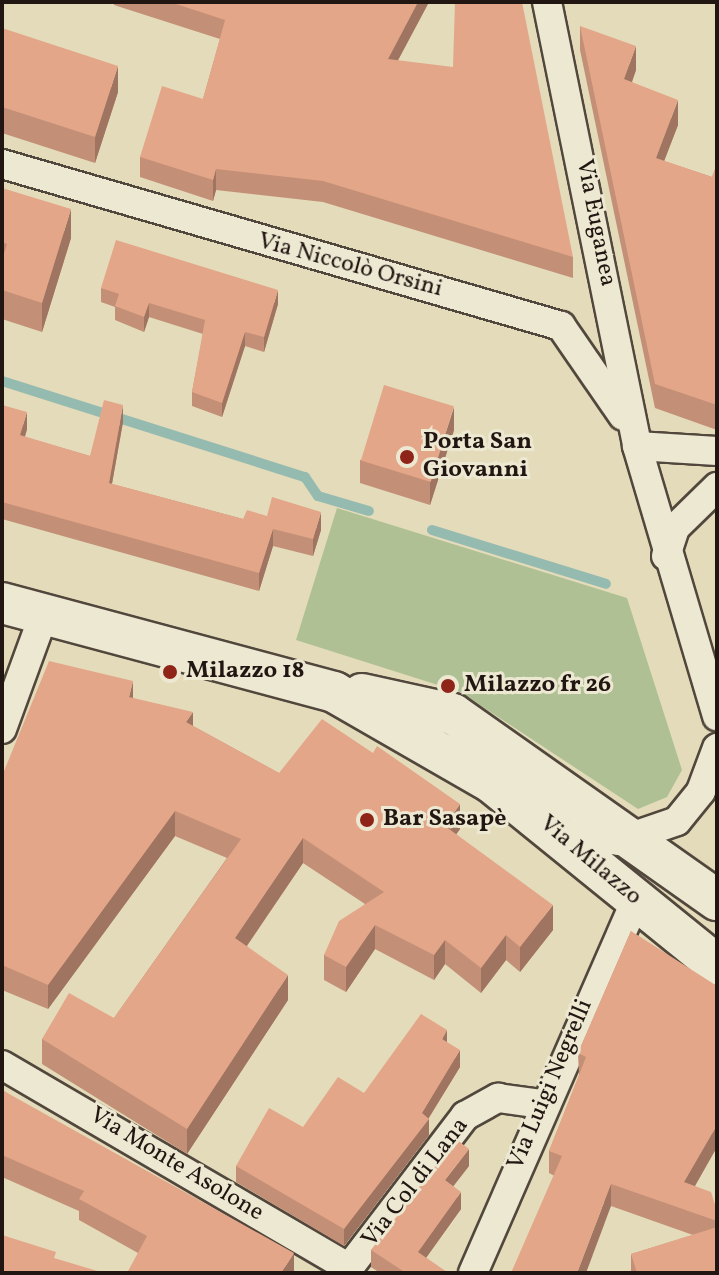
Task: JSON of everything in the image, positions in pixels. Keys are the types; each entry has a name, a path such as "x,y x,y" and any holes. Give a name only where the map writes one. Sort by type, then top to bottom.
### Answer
{"main road":[{"name":"Via Milazzo","path":"2,603 334,692 392,696 453,714 717,900"},
{"name":"Via Milazzo","path":"334,692 442,750 563,834 636,900 717,965"}],"street":[{"name":"Via Euganea","path":"547,2 637,446"},
{"name":"Via Niccolò Orsini","path":"2,164 561,326 614,396 637,446"},
{"path":"717,451 637,446 666,556 717,716"},
{"path":"666,556 675,528 717,487"},
{"path":"2,729 44,614"},
{"path":"563,834 633,839 691,807 717,748"},
{"name":"Via Luigi Negrelli","path":"473,1273 541,1104 636,900"},
{"name":"Via Monte Asolone","path":"2,1065 347,1271"},
{"name":"Via Col di Lana","path":"347,1271 465,1116 498,1098 541,1104"}],"green space":[{"path":"337,508 627,598 682,770 667,797 638,809 460,692 296,640"}],"building":[{"path":"170,2 418,2 388,59 453,67 455,2 522,2 573,257 323,181 216,169 213,180 140,157 162,86 203,99 225,20"},
{"path":"580,26 636,46 624,79 678,100 656,158 712,177 717,164 717,405 655,384"},
{"path":"2,28 118,66 95,137 2,107"},
{"path":"2,188 71,209 42,303 2,290 2,260 7,244 2,242"},
{"path":"116,240 278,290 264,337 245,332 222,403 192,392 205,320 149,303 144,317 115,306 119,294 101,288"},
{"name":"Porta San Giovanni","path":"384,385 454,406 431,482 361,461"},
{"path":"104,400 123,405 109,483 243,519 247,510 267,516 272,497 321,512 313,539 273,529 259,573 2,502 2,405 27,412 20,435 90,456"},
{"path":"49,661 133,681 129,697 193,712 186,722 279,773 322,719 373,753 377,746 460,804 445,826 553,905 520,947 506,935 481,968 445,940 434,955 375,925 346,967 324,955 339,921 384,892 303,838 235,938 288,975 187,1129 42,1039 69,993 114,1018 241,839 175,811 48,985 2,965 2,776"},
{"path":"631,931 717,986 717,1125 684,1182 711,1192 717,1221 611,1184 577,1273 511,1273 562,1156 549,1151 586,1057 578,1053"},
{"path":"421,1014 447,1030 442,1039 460,1050 422,1113 429,1119 344,1229 236,1166 269,1108 303,1127 338,1077 364,1093"},
{"path":"2,1090 294,1253 281,1273 127,1273 147,1236 79,1199 84,1191 2,1155"},
{"path":"456,1139 469,1149 445,1180 461,1192 418,1252 448,1273 406,1273 371,1250"},
{"path":"717,1227 717,1273 637,1273 631,1254"},
{"path":"2,1235 56,1252 54,1258 104,1273 2,1273"}],"waterway":[{"path":"2,381 305,477 318,496 369,511"},
{"path":"432,530 606,584"}],"place":[{"name":"Porta San Giovanni","path":"407,457"},
{"name":"Milazzo 18","path":"170,672"},
{"name":"Milazzo fr 26","path":"448,686"},
{"name":"Bar Sasapè","path":"367,820"}]}
